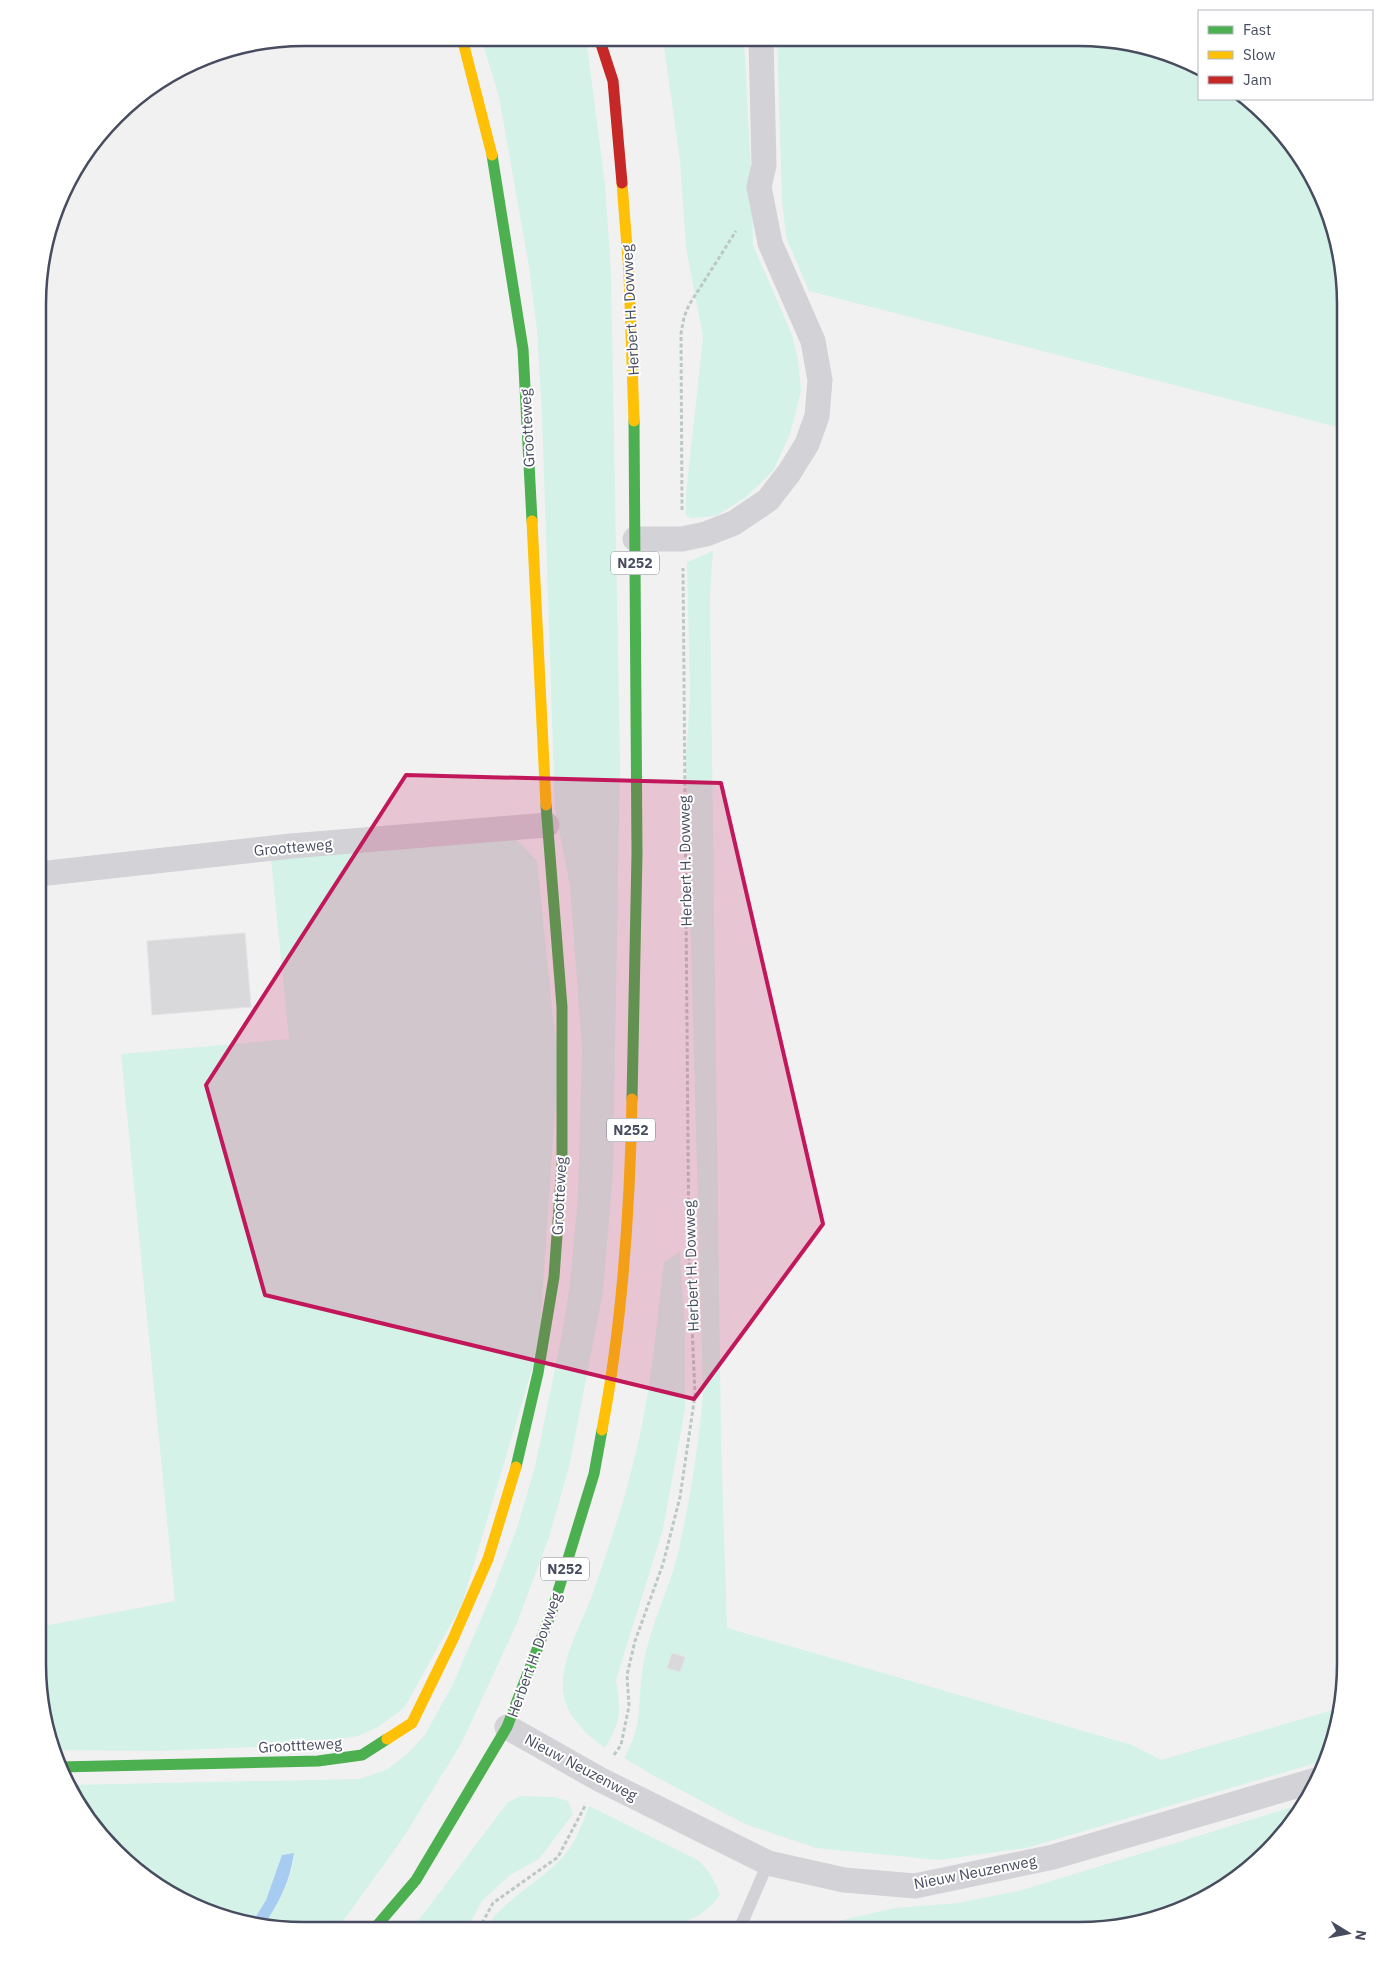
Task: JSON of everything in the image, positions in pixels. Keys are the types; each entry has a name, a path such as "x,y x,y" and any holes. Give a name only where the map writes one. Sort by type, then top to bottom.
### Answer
{"street":[{"name":"Grootteweg","path":"464,46 495,167 523,350 547,825 562,1007 562,1165 554,1277 538,1373 514,1474 488,1559"},
{"name":"Herbert H. Dowweg","path":"602,46 613,81"},
{"path":"635,539 682,539 706,534 734,524 768,500 789,473 807,444 817,416 820,380 813,342 770,243 759,187 764,165 761,46"},
{"name":"Herbert H. Dowweg","path":"379,1922 416,1880 507,1727 552,1611 594,1474 608,1406 619,1330 630,1193 637,884 634,381 629,273 613,81 616,56"},
{"name":"Grootteweg","path":"46,873 291,846 547,825"},
{"name":"Groottteweg","path":"68,1767 318,1761 362,1755 412,1723 453,1639 488,1559"},
{"name":"Nieuw Neuzenweg","path":"507,1727 599,1779 768,1862 844,1880 916,1886 1053,1857 1308,1782"}],"lane":[{"path":"742,1922 768,1862"}],"path":[{"name":"Herbert H. Dowweg","path":"483,1922 493,1903 558,1857 599,1779 621,1744 629,1706 626,1675 635,1641 663,1564 680,1497 695,1394 689,1257 681,334 684,317 740,226 759,187"}],"highlighted area":[{"path":"406,775 721,783 823,1224 694,1399 265,1295 206,1085"}],"green space":[{"path":"483,46 587,46 605,184 611,273 620,762 613,1172 603,1292 569,1467 549,1537 517,1623 462,1742 403,1838 342,1922 271,1920 267,1919 279,1901 287,1883 294,1853 282,1855 266,1900 255,1917 221,1908 175,1887 134,1858 110,1834 77,1785 359,1779 388,1769 407,1754 425,1735 453,1684 491,1596 517,1528 535,1467 570,1284 578,1196 582,1048 570,886 555,809 542,415 537,331 529,267 499,97"},
{"path":"664,46 744,46 753,245 792,335 798,360 801,391 790,434 773,471 746,497 716,516 691,518 686,515 686,494 703,337 686,247 680,161"},
{"path":"777,46 1079,46 1129,51 1177,66 1198,76 1198,100 1236,100 1249,110 1283,147 1310,190 1323,221 1335,271 1337,304 1337,427 809,291 786,237 782,200"},
{"path":"713,551 710,596 721,1440 727,1628 1132,1745 1161,1760 1333,1710 1317,1763 1026,1848 939,1860 816,1848 745,1824 624,1758 635,1734 646,1652 682,1537 699,1436 703,1395 686,757 690,696 687,562"},
{"path":"515,838 537,861 558,1065 539,1346 462,1604 404,1708 378,1727 358,1736 303,1745 157,1751 61,1750 48,1697 46,1625 175,1601 121,1054 289,1039 271,858"},
{"path":"680,1252 685,1330 685,1409 663,1529 616,1680 619,1715 615,1730 605,1748 583,1730 571,1715 564,1698 563,1676 573,1642 591,1598 613,1534 628,1484 638,1443 652,1366 664,1262"},
{"path":"521,1796 554,1797 568,1801 573,1814 539,1859 510,1875 482,1901 471,1922 417,1922 508,1802"},
{"path":"589,1806 698,1860 711,1876 720,1895 708,1909 683,1922 490,1922 567,1852"},
{"path":"1293,1807 1273,1834 1236,1868 1193,1895 1145,1913 1112,1920 1079,1922 834,1922 895,1908 958,1903 1022,1890"}],"water":[{"path":"294,1853 287,1883 267,1919 255,1917 266,1900 282,1855"}],"building":[{"path":"245,933 251,1007 152,1015 147,941"},
{"path":"672,1653 685,1657 680,1672 667,1668"}],"traffic: fast":[{"path":"492,155 523,349 532,521"},
{"path":"632,1099 637,854 634,421"},
{"path":"516,1467 538,1373 554,1277 562,1165 562,1007 546,805"},
{"path":"380,1922 416,1880 507,1727 552,1611 594,1474 602,1430"},
{"path":"68,1767 318,1761 362,1755 387,1739"}],"traffic: slow":[{"path":"464,46 492,155"},
{"path":"622,183 629,273 634,421"},
{"path":"532,521 546,805"},
{"path":"602,1430 615,1347 624,1265 632,1099"},
{"path":"387,1739 412,1723 453,1639 488,1559 516,1467"}],"traffic: jam":[{"path":"602,46 613,81 622,183"}]}
